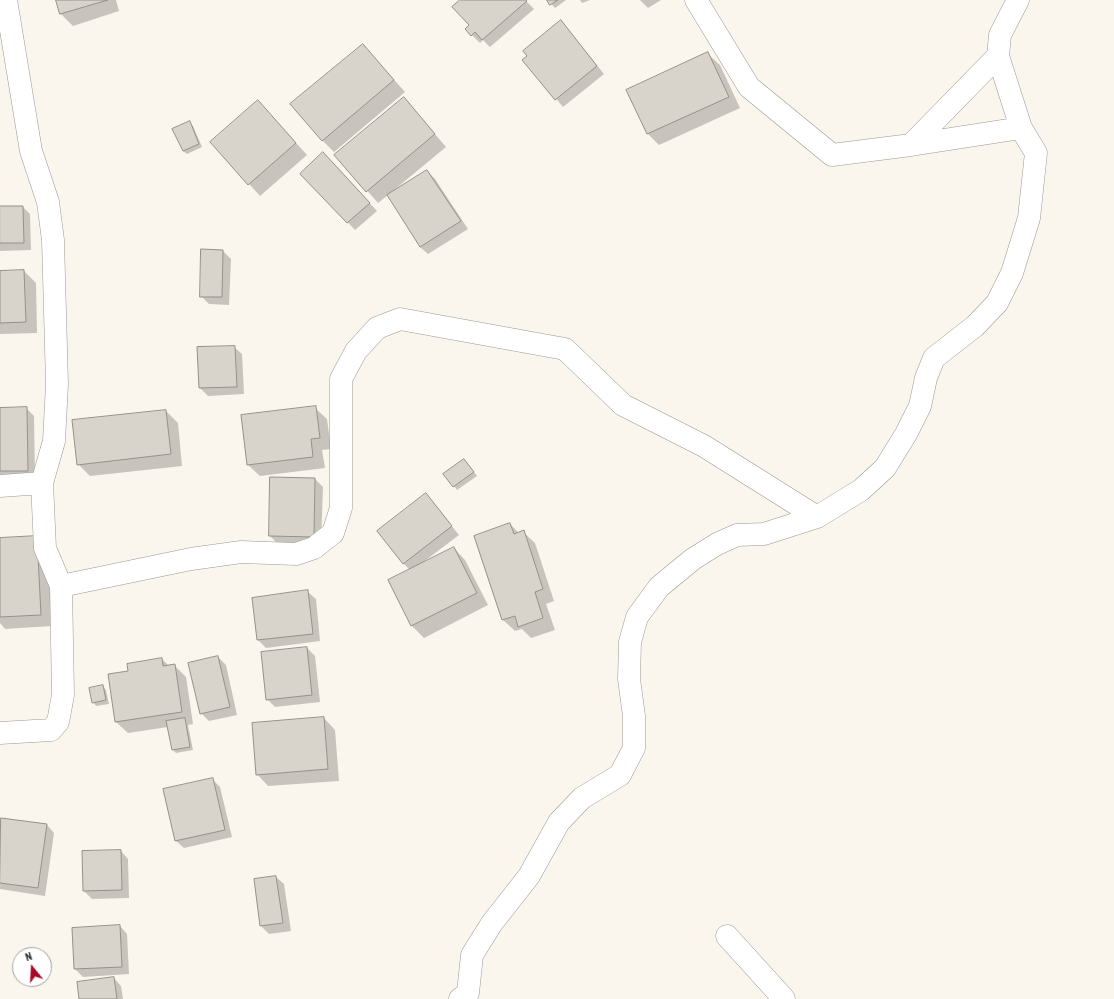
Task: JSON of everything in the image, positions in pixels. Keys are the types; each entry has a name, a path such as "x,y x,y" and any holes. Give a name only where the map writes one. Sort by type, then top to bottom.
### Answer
{"street":[{"path":"0,733 51,730 58,722 62,695 61,586 45,548 42,483 54,441 57,391 56,306 53,240 48,202 31,151 6,0"},
{"path":"696,0 749,87 832,155 911,145 1021,128"},
{"path":"460,999 468,993 472,955 492,923 529,876 559,822 582,798 620,775 634,748 634,716 629,679 630,642 636,617 659,587 693,559 717,544 737,535 764,534 817,518 860,490 885,468 906,434 920,406 926,378 934,358 975,326 997,303 1012,273 1029,218 1036,153 1021,128 998,56 1000,35 1018,0"},
{"path":"911,145 998,56"},
{"path":"61,586 198,558 242,552 296,554 314,548 333,533 341,508 341,379 356,351 378,328 400,319 565,349 623,405 704,446 817,518"},
{"path":"0,486 42,483"},
{"path":"727,936 784,999"}],"building":[{"path":"56,0 108,0 60,14"},
{"path":"460,0 527,1 482,40 475,32 471,36 465,29 469,25 452,7"},
{"path":"547,0 558,0 550,5"},
{"path":"561,20 597,66 555,100 522,60 527,56 523,51"},
{"path":"363,44 394,80 322,141 290,104"},
{"path":"708,52 729,97 647,134 626,90"},
{"path":"404,97 435,134 366,192 334,155"},
{"path":"258,100 296,143 248,185 210,142"},
{"path":"190,121 199,144 183,151 172,129"},
{"path":"323,152 370,203 347,223 300,174"},
{"path":"427,170 461,221 420,247 387,195"},
{"path":"0,206 23,206 24,243 0,243"},
{"path":"201,249 223,250 222,297 200,297"},
{"path":"24,270 26,322 0,323 0,271"},
{"path":"235,346 237,387 199,388 197,347"},
{"path":"316,406 320,438 311,439 313,457 247,465 241,415"},
{"path":"27,407 28,471 0,471 0,408"},
{"path":"166,410 171,454 77,465 72,420"},
{"path":"464,459 474,472 453,487 443,474"},
{"path":"270,477 315,478 314,537 269,536"},
{"path":"426,493 452,526 403,564 377,531"},
{"path":"510,523 514,534 524,530 543,589 535,592 543,618 518,627 515,616 502,620 474,536"},
{"path":"37,536 41,615 0,617 0,538"},
{"path":"454,547 477,593 411,626 388,580"},
{"path":"308,590 313,634 257,640 252,598"},
{"path":"307,647 312,695 266,700 261,652"},
{"path":"218,656 230,707 200,714 188,663"},
{"path":"162,658 163,666 175,664 182,712 115,722 108,674 128,671 127,664"},
{"path":"103,685 106,700 92,703 89,688"},
{"path":"324,717 328,769 256,775 252,723"},
{"path":"185,718 190,747 172,750 166,721"},
{"path":"213,778 225,830 175,841 163,789"},
{"path":"1,818 47,824 38,888 0,883"},
{"path":"121,850 122,890 83,891 82,851"},
{"path":"276,876 283,923 260,926 254,879"},
{"path":"120,925 122,967 74,969 72,928"},
{"path":"114,977 117,999 79,999 77,982"}]}
